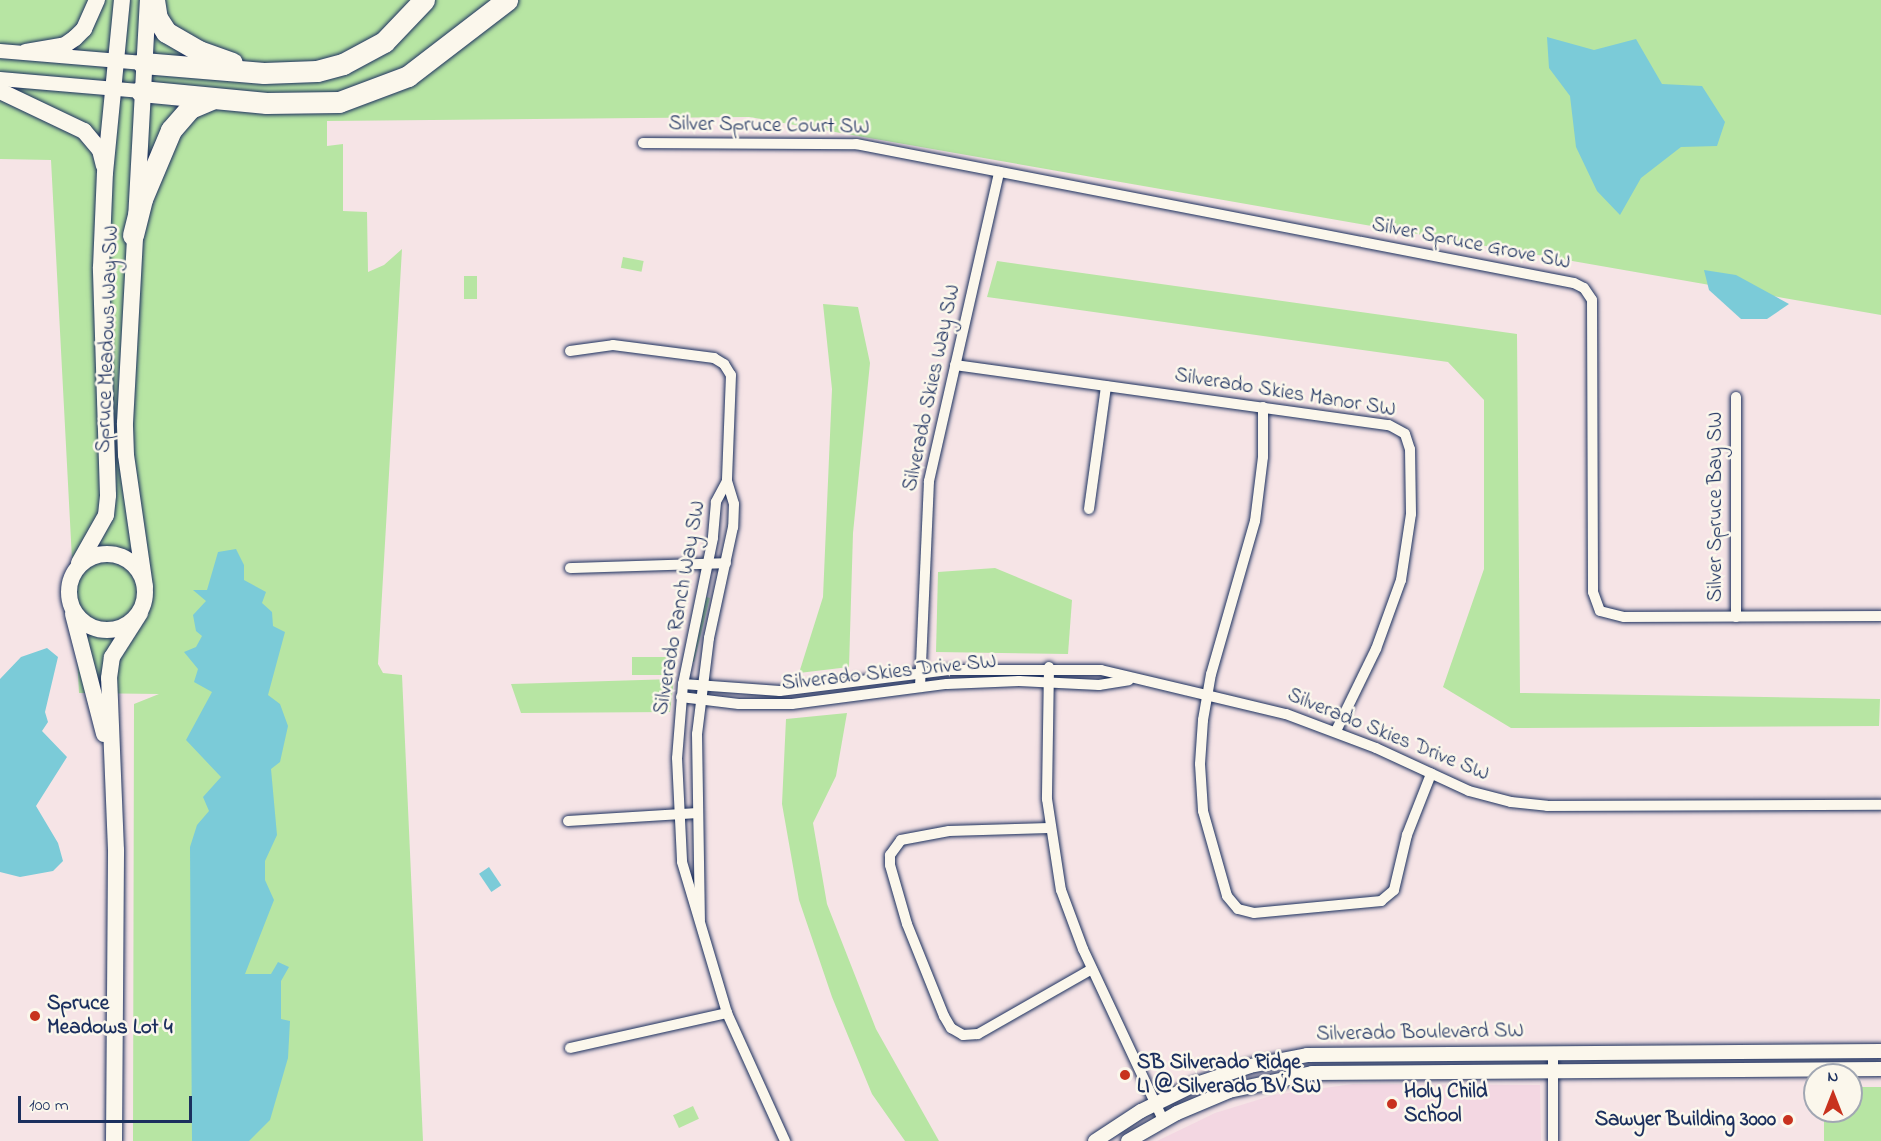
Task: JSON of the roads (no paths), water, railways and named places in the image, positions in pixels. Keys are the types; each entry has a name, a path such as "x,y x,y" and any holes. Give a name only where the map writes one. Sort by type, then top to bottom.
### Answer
{"highway":[{"path":"154,0 160,25 178,41 264,73"},
{"path":"143,63 264,73 317,71 364,54 384,42 424,0"},
{"path":"141,91 303,104 339,102 374,92 408,76 441,54 507,0"},
{"path":"133,235 142,199 171,130 190,108 212,98"}],"main road":[{"path":"26,52 65,45 75,38 84,29 97,0"},
{"name":"Spruce Meadows Way SW","path":"80,564 105,515 108,495 101,314 105,173 122,0"},
{"name":"Spruce Meadows Way SW","path":"145,587 126,455 133,235 148,0"},
{"path":"0,91 84,131 100,150 105,173"},
{"path":"113,773 68,592 80,564 109,554 122,557 141,575 145,587 140,613 112,657 109,678 113,773 114,1141"},
{"path":"70,604 84,624 107,631 131,623 140,613"}],"street":[{"path":"0,51 143,63"},
{"path":"0,80 141,91"},
{"name":"Silver Spruce Court SW","path":"643,143 856,144 999,172"},
{"name":"Silverado Skies Way SW","path":"920,687 929,481 999,172"},
{"name":"Silver Spruce Grove SW","path":"999,172 1584,288 1592,300 1594,602 1600,611 1611,616 1881,616"},
{"name":"Silverado Ranch Way SW","path":"570,351 621,345 714,358 724,364 731,379 727,481 734,504 726,563 700,700 698,813 700,920"},
{"name":"Silverado Skies Manor SW","path":"955,365 1389,425 1401,430 1409,441 1411,514 1401,580 1376,649 1336,731"},
{"path":"1089,509 1106,386"},
{"name":"Silver Spruce Bay SW","path":"1736,398 1736,617"},
{"path":"1263,407 1263,457 1255,521 1207,693 1200,764 1203,811 1217,869 1227,896 1238,909 1254,913 1289,907 1373,903 1389,896 1431,774"},
{"name":"Silverado Ranch Way SW","path":"727,481 716,502 707,565 681,697 678,814 682,862 727,1013 785,1141"},
{"path":"570,568 726,563"},
{"path":"1049,668 1049,828 1064,900 1092,969 1163,1120"},
{"name":"Silverado Skies Drive SW","path":"683,684 805,690 921,674 1049,668 1101,670 1207,693 1336,731 1469,791 1547,806 1881,805"},
{"name":"Silverado Skies Drive SW","path":"681,697 792,704 920,687 1049,681 1099,685 1135,678"},
{"path":"568,821 698,813"},
{"path":"1049,828 949,831 901,840 890,855 890,865 907,924 944,1016 951,1028 963,1035 978,1034 1092,969"},
{"path":"570,1048 727,1013"},
{"path":"1553,1052 1553,1141"},
{"path":"1692,1052 1692,1070"},
{"name":"Silverado Boulevard SW","path":"1095,1141 1155,1103 1217,1076 1306,1055 1881,1052"},
{"name":"Silverado Boulevard SW","path":"1128,1141 1163,1120 1229,1091 1312,1073 1881,1070"}],"water":[{"path":"1547,37 1594,50 1636,39 1662,84 1702,86 1725,122 1717,146 1681,147 1641,178 1620,215 1597,191 1576,147 1570,96 1549,68"},
{"path":"1704,270 1736,275 1789,304 1767,319 1741,319 1709,290"},
{"path":"236,549 244,565 244,580 266,592 262,603 272,612 273,626 285,632 268,695 280,704 288,726 280,762 271,769 277,835 265,861 265,880 274,900 245,974 271,974 278,962 289,967 281,981 281,1019 290,1021 288,1058 270,1120 249,1141 192,1141 190,847 197,825 209,811 203,797 221,777 186,740 212,692 194,682 198,669 184,652 196,647 202,636 196,631 193,615 206,601 193,590 207,590 218,552"},
{"path":"47,648 58,657 45,712 48,722 42,731 67,757 36,806 58,843 63,861 53,871 20,877 0,872 0,679 21,657"},
{"path":"489,867 501,885 491,892 479,874"}],"place":[{"name":"Spruce Meadows Lot 4","path":"35,1016"},
{"name":"SB Silverado Ridge LI @ Silverado BV SW","path":"1125,1075"},
{"name":"Holy Child School","path":"1392,1104"},
{"name":"Sawyer Building 3000","path":"1788,1120"}]}
